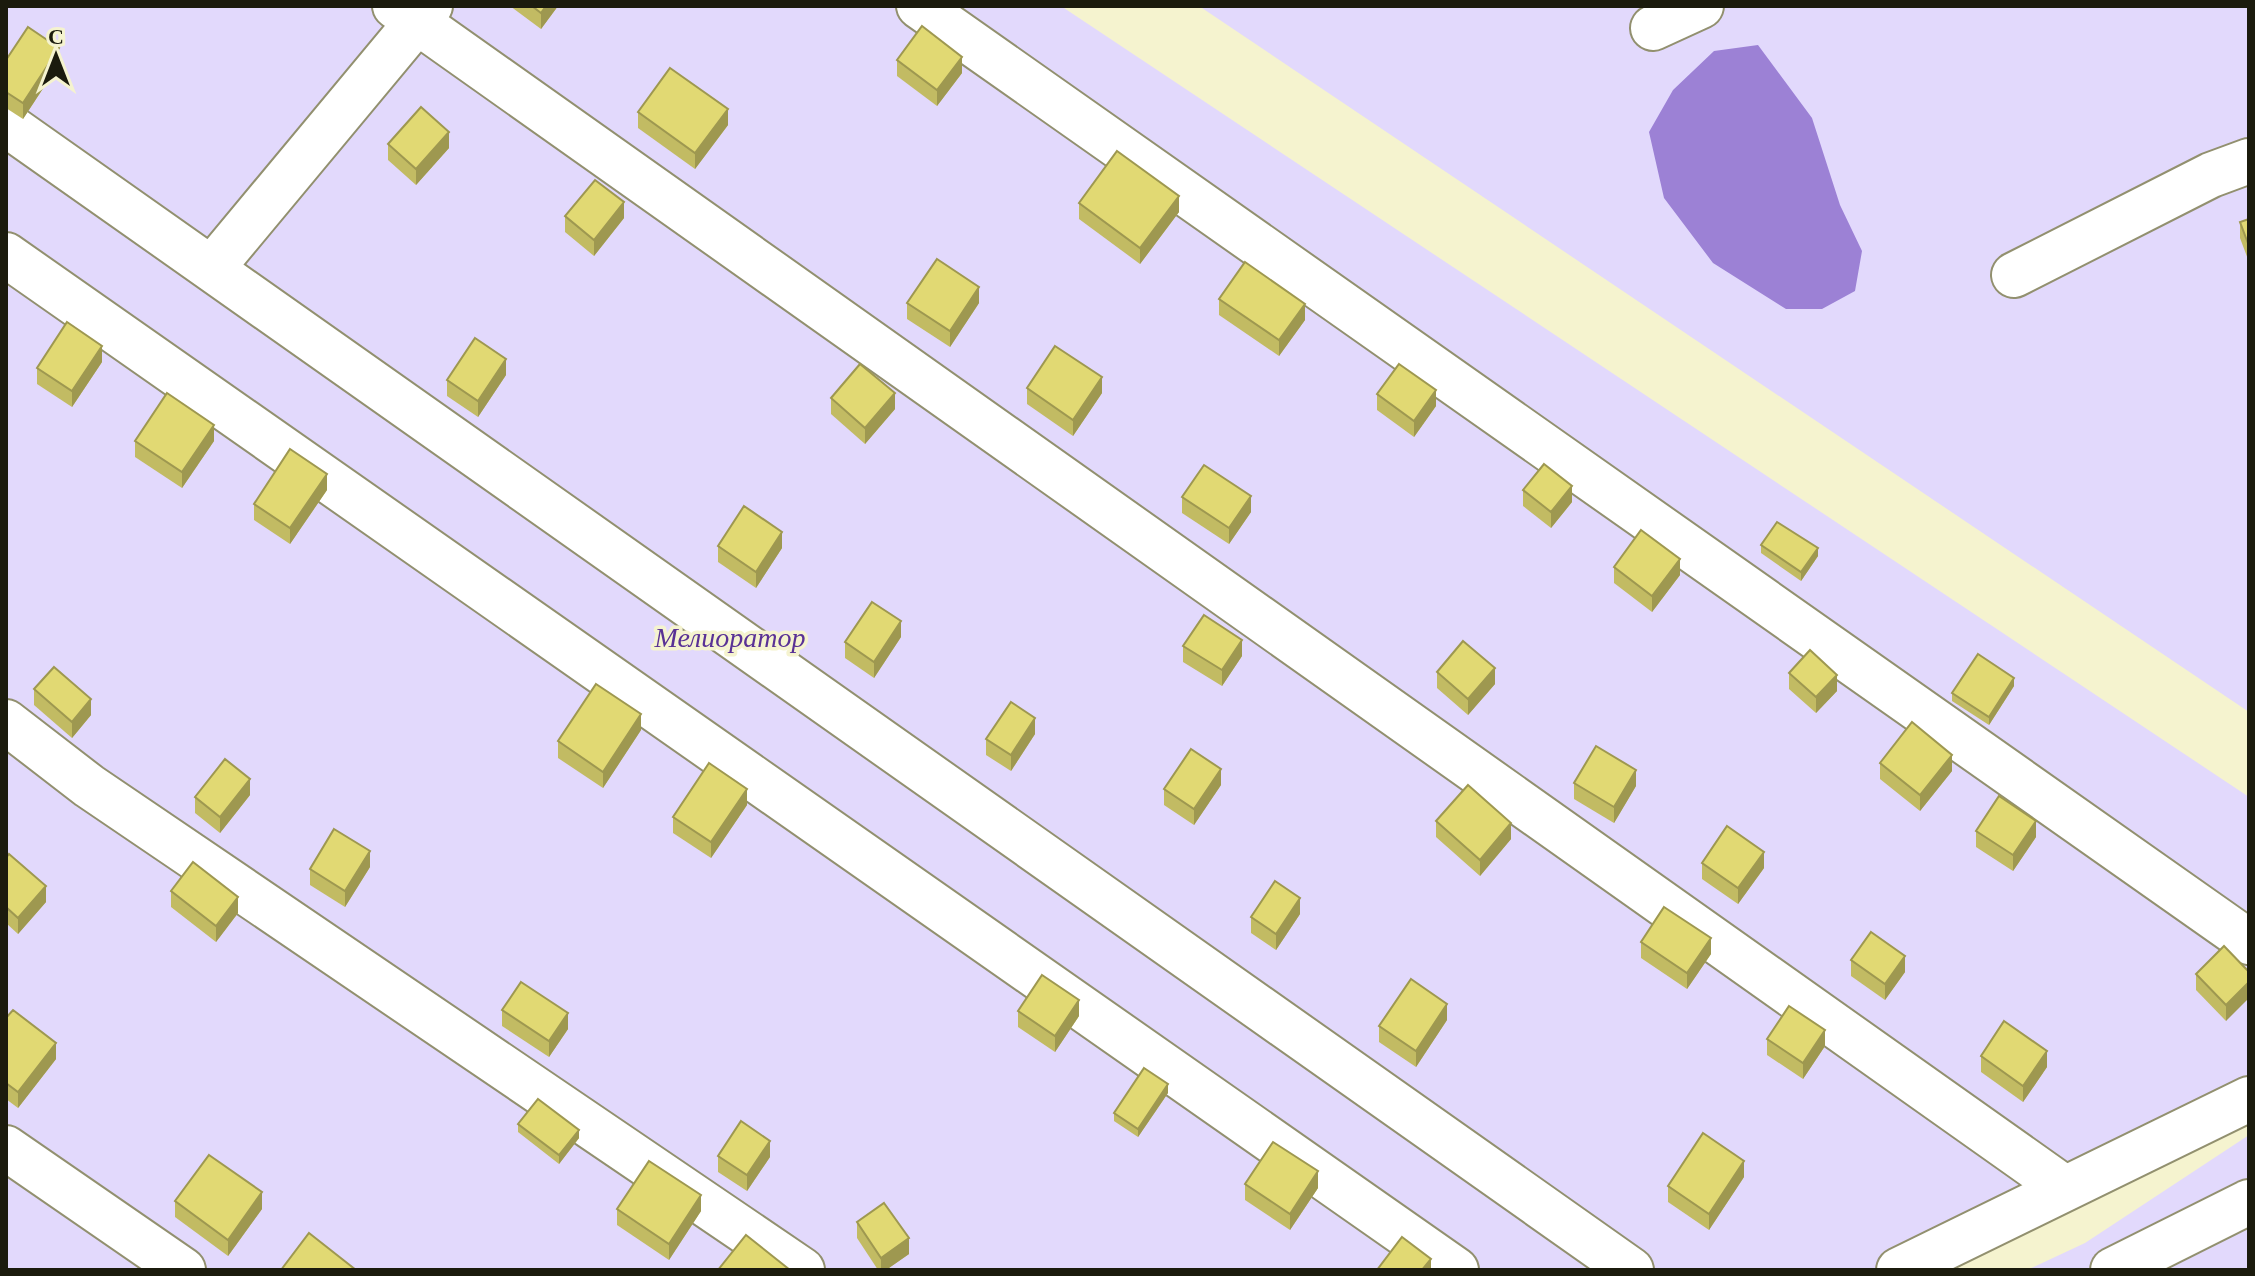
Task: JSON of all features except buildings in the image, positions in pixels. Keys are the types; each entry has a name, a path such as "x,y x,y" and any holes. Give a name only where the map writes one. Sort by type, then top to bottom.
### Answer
{"lane":[{"path":"919,6 2249,942"},
{"path":"1653,28 1701,6"},
{"path":"212,268 414,11 2063,1187"},
{"path":"6,124 1631,1270"},
{"path":"2014,275 2211,175 2249,161"},
{"path":"6,255 1456,1270"},
{"path":"6,722 89,786 802,1270"},
{"path":"1899,1270 2063,1187 2249,1099"},
{"path":"6,1148 183,1270"},
{"path":"2113,1270 2249,1202"}],"green space":[{"name":"Мелиоратор","path":"6,6 1061,6 2249,797 2249,1105 1895,1270 6,1270"},
{"path":"1199,6 2249,6 2249,712"},
{"path":"2249,1135 2249,1270 2027,1270 2085,1243"}],"shaded area":[{"path":"1758,45 1812,118 1840,205 1862,251 1855,291 1822,309 1786,309 1713,263 1664,198 1649,132 1673,90 1714,51"}]}
